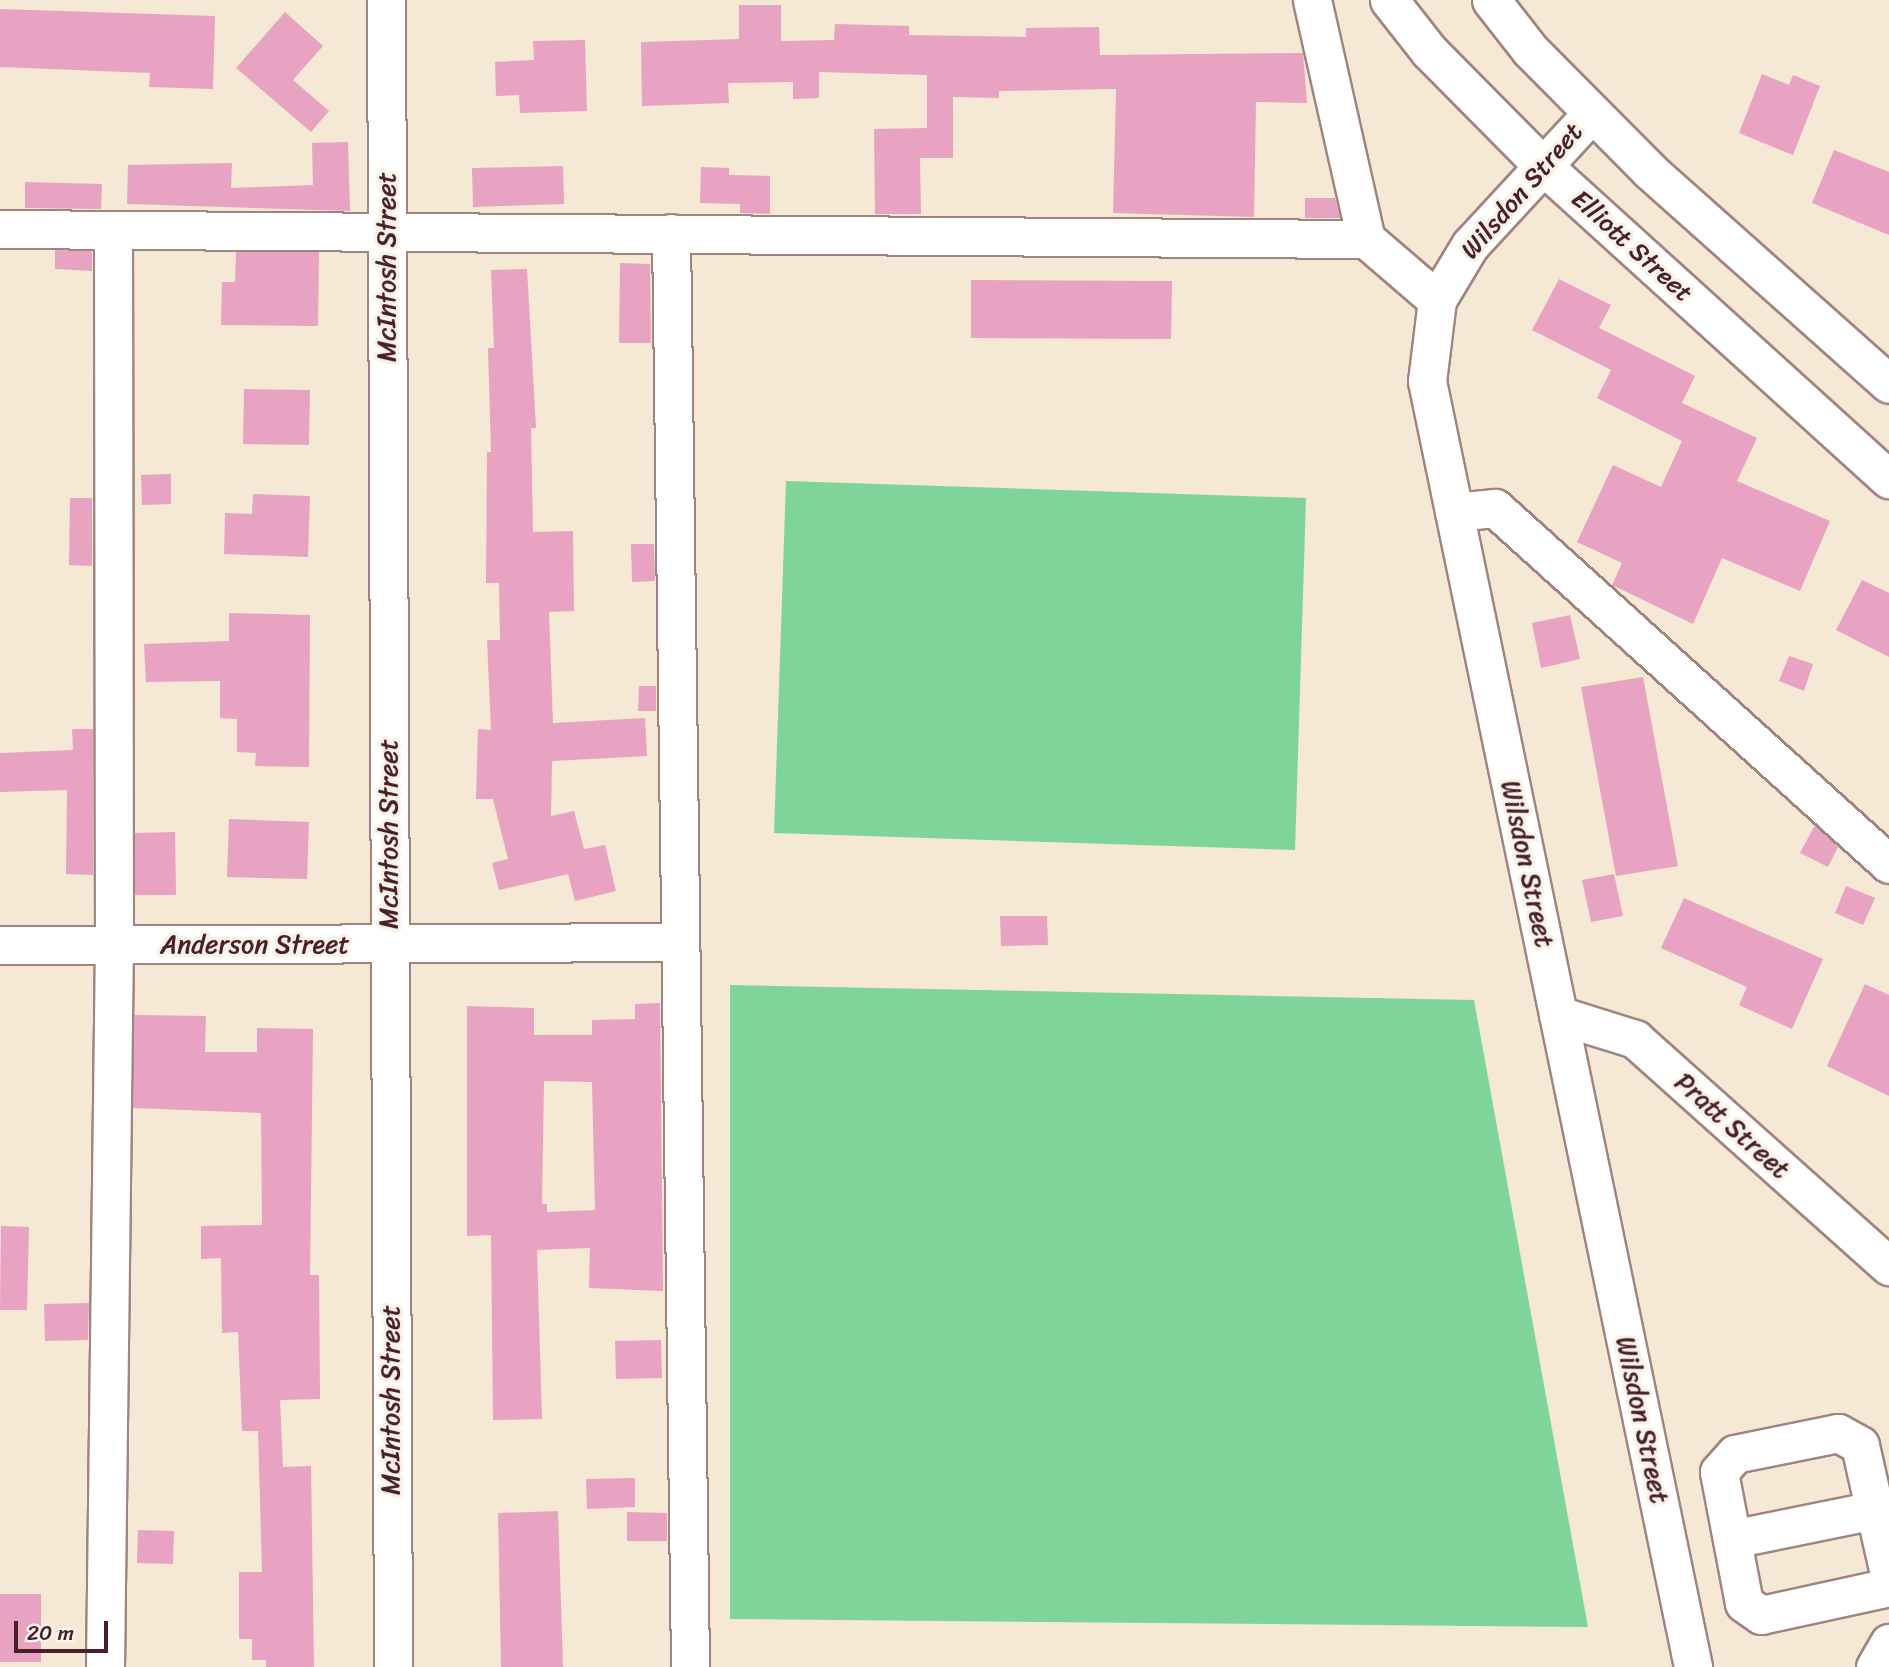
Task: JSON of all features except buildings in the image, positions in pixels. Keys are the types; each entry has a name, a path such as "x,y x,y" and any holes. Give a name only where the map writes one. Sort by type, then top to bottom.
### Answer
{"street":[{"name":"McIntosh Street","path":"386,0 393,1667"},
{"path":"1311,0 1366,239 1437,300"},
{"name":"Elliott Street","path":"1389,0 1429,51 1541,163 1889,479"},
{"path":"1418,0 1429,51"},
{"path":"1491,0 1530,50 1650,171 1889,384"},
{"name":"Wilsdon Street","path":"1592,113 1541,163 1470,245 1437,300 1427,381 1693,1667"},
{"path":"0,229 113,232 387,230 1366,239"},
{"path":"106,1667 114,945 113,232"},
{"path":"671,233 677,942 690,1667"},
{"path":"1454,512 1495,508 1889,864"},
{"name":"Anderson Street","path":"0,945 677,942"},
{"name":"Pratt Street","path":"1558,1015 1635,1039 1889,1266"},
{"path":"1889,1574 1860,1445 1838,1433 1735,1454 1719,1472 1744,1603 1761,1615 1889,1587"},
{"path":"1732,1539 1875,1510"},
{"path":"1875,1667 1883,1661 1889,1643"}],"green space":[{"path":"786,481 1306,498 1295,850 774,833"},
{"path":"730,985 1474,1000 1588,1627 730,1619"}]}
